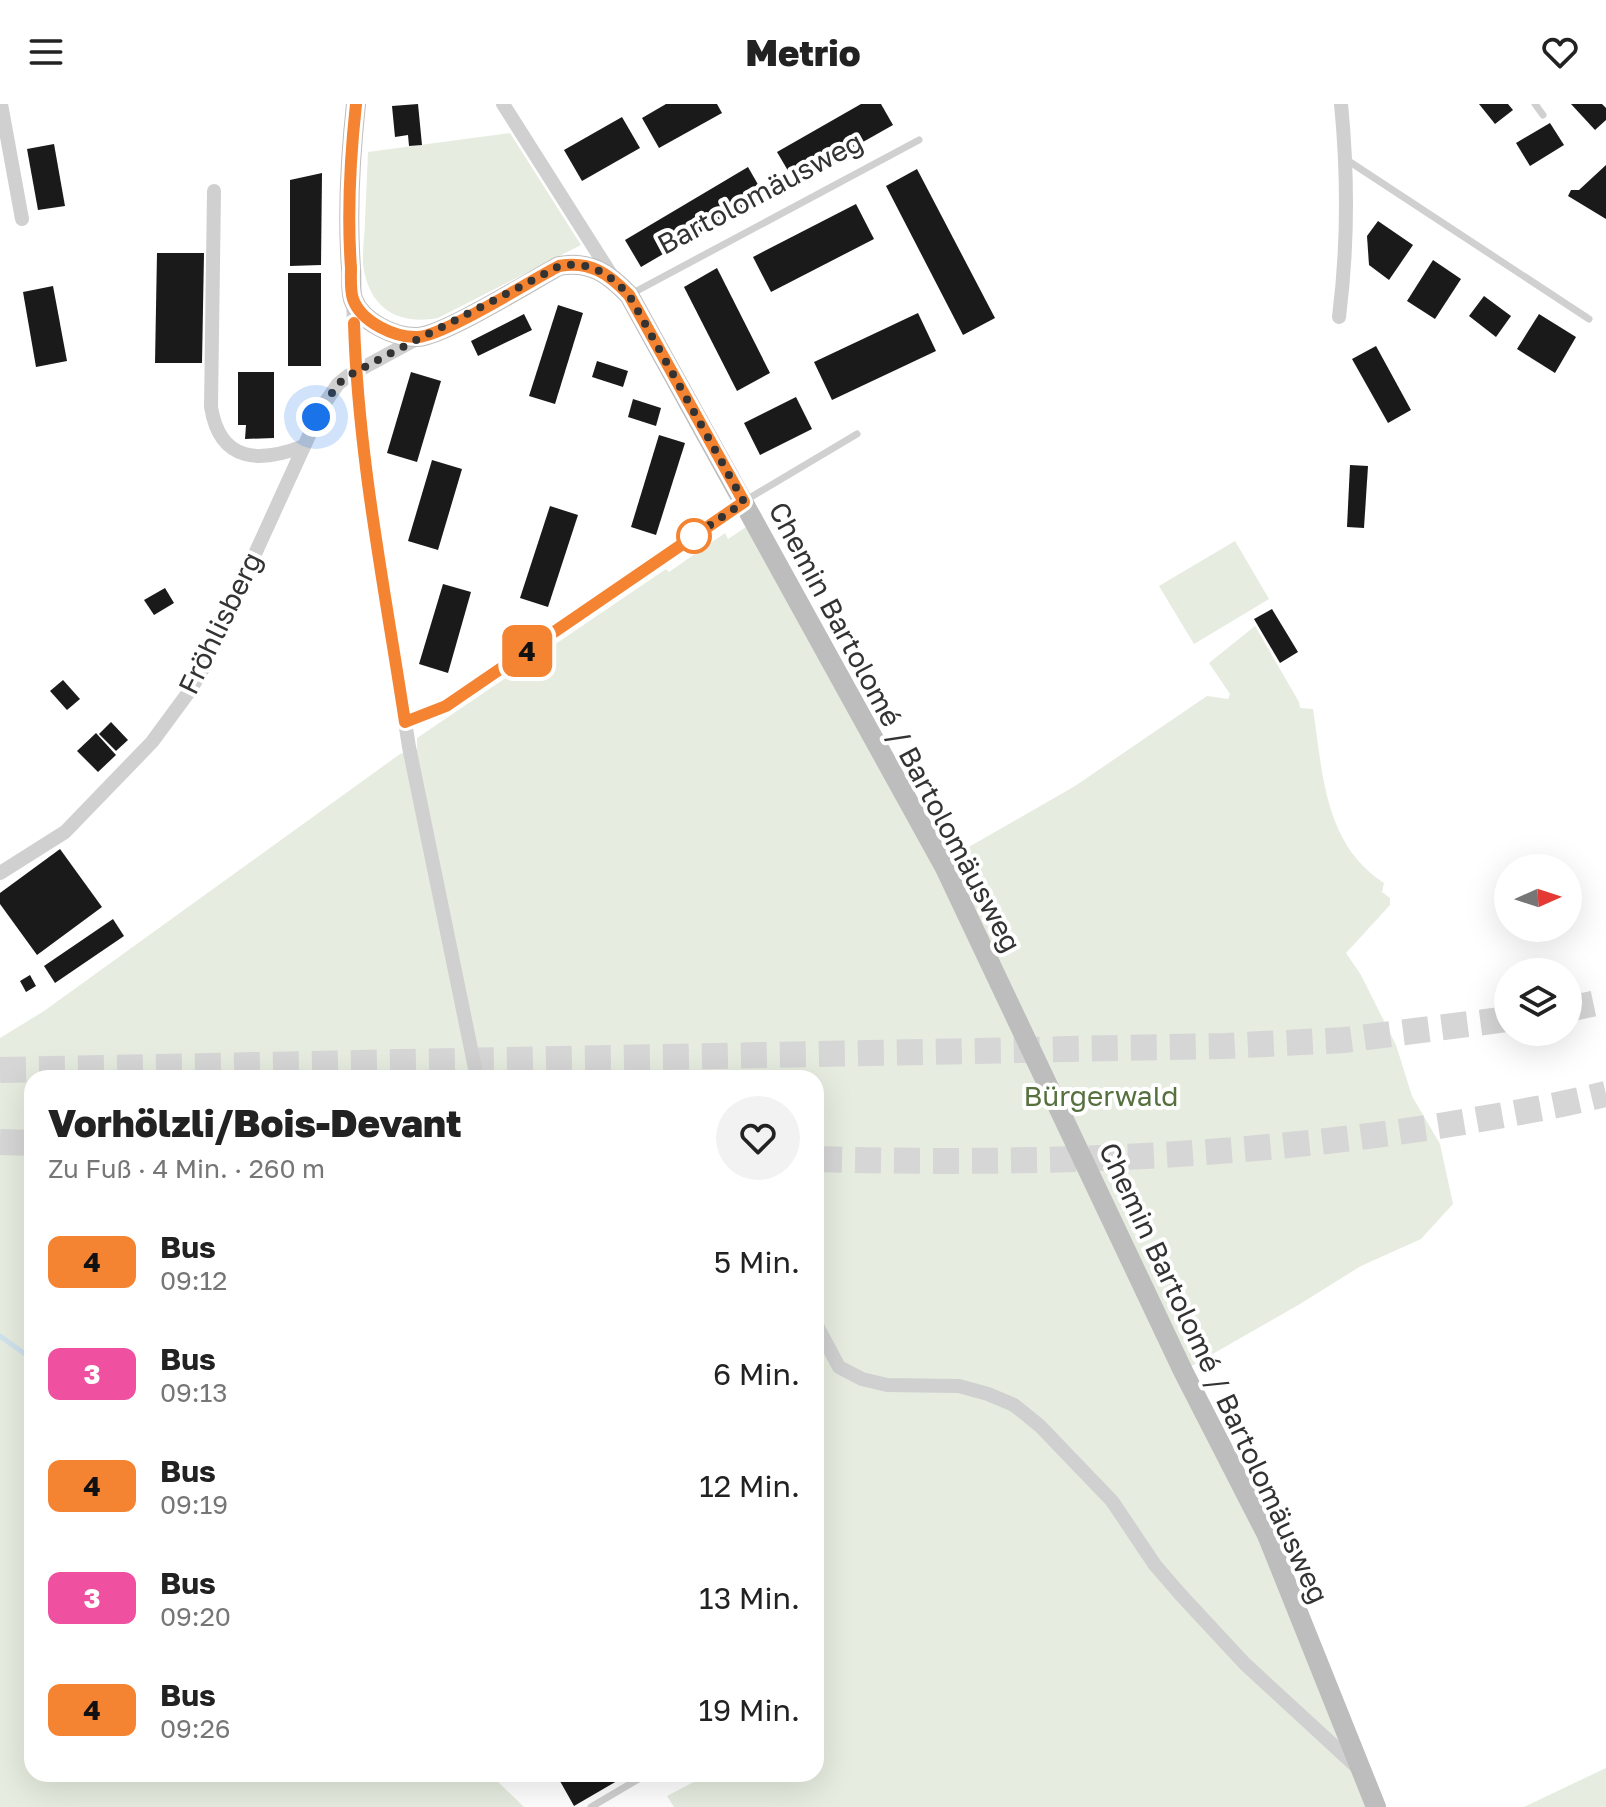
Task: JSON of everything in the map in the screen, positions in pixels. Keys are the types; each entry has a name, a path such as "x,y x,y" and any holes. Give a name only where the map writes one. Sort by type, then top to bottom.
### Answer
{"street":[{"path":"1,104 22,219"},
{"path":"356,104 348,204 356,371 374,523 405,722 475,1070"},
{"path":"405,722 446,706 744,502 622,288 503,104"},
{"path":"1339,317 1345,266 1347,160 1341,104"},
{"path":"214,191 211,407 214,425 230,445 244,454 264,458 304,446"},
{"path":"356,371 559,266 597,269 622,288"},
{"path":"353,299 377,325 401,335 420,337"},
{"name":"Fröhlisberg","path":"0,873 65,832 152,742 191,689 322,407 338,384 356,371"},
{"name":"Chemin Bartolomé / Bartolomäusweg","path":"744,502 945,868 1183,1371 1267,1535 1376,1807"},
{"path":"473,1057 483,1070"},
{"path":"824,1339 839,1367 862,1379 887,1385 959,1386 1014,1405 1040,1426 1112,1501 1155,1565 1245,1664 1359,1769"}],"lane":[{"path":"1535,104 1543,115"},
{"name":"Bartolomäusweg","path":"622,288 919,140"},
{"path":"1347,160 1589,319"},
{"path":"744,502 857,434"},
{"path":"591,1807 633,1782"}],"green space":[{"path":"510,133 581,245 438,318 412,319 390,312 374,296 363,265 368,152"},
{"name":"Bürgerwald","path":"749,525 934,867 1075,786 1207,696 1228,699 1230,694 1209,663 1255,626 1300,708 1313,709 1324,782 1338,828 1364,867 1384,883 1382,892 1390,898 1390,905 1346,953 1361,975 1396,1045 1412,1096 1440,1144 1453,1204 1421,1239 1361,1266 1183,1371 1267,1535 1376,1807 674,1807 667,1796 694,1782 824,1782 824,1070 24,1070 24,1782 498,1782 524,1807 0,1807 0,1038 44,1011 400,754 417,749 417,738 666,569 669,572 725,533 728,539"},
{"path":"1235,541 1269,599 1194,644 1159,586"},
{"path":"1606,1768 1606,1807 1524,1807"}],"building":[{"path":"418,104 422,145 409,146 408,135 395,137 392,106"},
{"path":"666,104 717,104 722,113 659,148 642,118"},
{"path":"861,104 881,104 893,125 794,181 777,152"},
{"path":"1479,104 1508,104 1513,110 1495,124"},
{"path":"1571,104 1602,104 1606,108 1606,120 1595,130"},
{"path":"622,117 640,148 582,181 564,150"},
{"path":"1550,123 1564,145 1530,166 1516,143"},
{"path":"54,144 65,206 38,210 27,149"},
{"path":"1606,165 1606,219 1568,196 1571,190 1579,190"},
{"path":"748,167 764,195 641,267 625,240"},
{"path":"917,169 995,318 963,335 886,186"},
{"path":"322,173 321,265 290,266 290,180"},
{"path":"856,204 874,239 771,292 753,257"},
{"path":"1378,221 1413,245 1389,280 1369,265 1367,236"},
{"path":"157,253 204,253 202,363 155,363"},
{"path":"1433,260 1461,279 1435,319 1407,301"},
{"path":"717,268 770,373 737,391 684,287"},
{"path":"288,273 321,273 321,366 288,366"},
{"path":"53,286 67,361 36,367 23,292"},
{"path":"1484,296 1511,316 1496,337 1469,316"},
{"path":"558,305 583,313 555,404 529,396"},
{"path":"918,313 936,351 832,400 814,362"},
{"path":"524,314 532,330 478,356 471,341"},
{"path":"1539,314 1576,337 1555,373 1517,349"},
{"path":"1376,346 1411,410 1388,423 1352,359"},
{"path":"597,361 628,371 623,387 592,377"},
{"path":"238,372 274,372 274,438 245,439 246,425 238,425"},
{"path":"411,372 441,381 417,462 387,453"},
{"path":"796,397 812,429 760,455 744,423"},
{"path":"633,399 661,408 656,426 628,417"},
{"path":"659,435 685,443 656,535 631,527"},
{"path":"432,460 462,469 438,550 408,541"},
{"path":"1350,465 1368,466 1364,528 1347,527"},
{"path":"550,506 578,515 548,607 520,598"},
{"path":"443,584 471,592 448,673 419,664"},
{"path":"165,588 174,603 154,615 144,600"},
{"path":"1272,609 1298,652 1280,663 1254,619"},
{"path":"63,680 80,699 67,710 50,691"},
{"path":"111,722 128,740 116,751 99,734"},
{"path":"96,733 116,755 98,772 77,751"},
{"path":"60,849 102,907 37,955 0,904 0,893"},
{"path":"113,919 124,936 55,983 44,966"},
{"path":"30,975 36,986 26,992 20,981"},
{"path":"560,1782 615,1782 574,1806"}],"waterway":[{"path":"0,1336 24,1353"}],"tunnel":[{"path":"1582,1006 1606,1001"},
{"path":"0,1070 1225,1046 1344,1040 1494,1021"},
{"path":"824,1159 1053,1160 1210,1152 1445,1125 1606,1094"},
{"path":"0,1142 24,1143"}],"bus line":[{"name":"4","path":"354,323 356,371 374,523 405,722 446,706 744,502 629,295 615,280 597,269 578,264 559,266 448,326 420,337 388,331 361,311 353,299 348,204 356,104"}],"route":[{"path":"316,417 338,384 348,376 420,337 448,326 559,266 578,264 597,269 615,280 629,295 744,502 694,536"}]}
